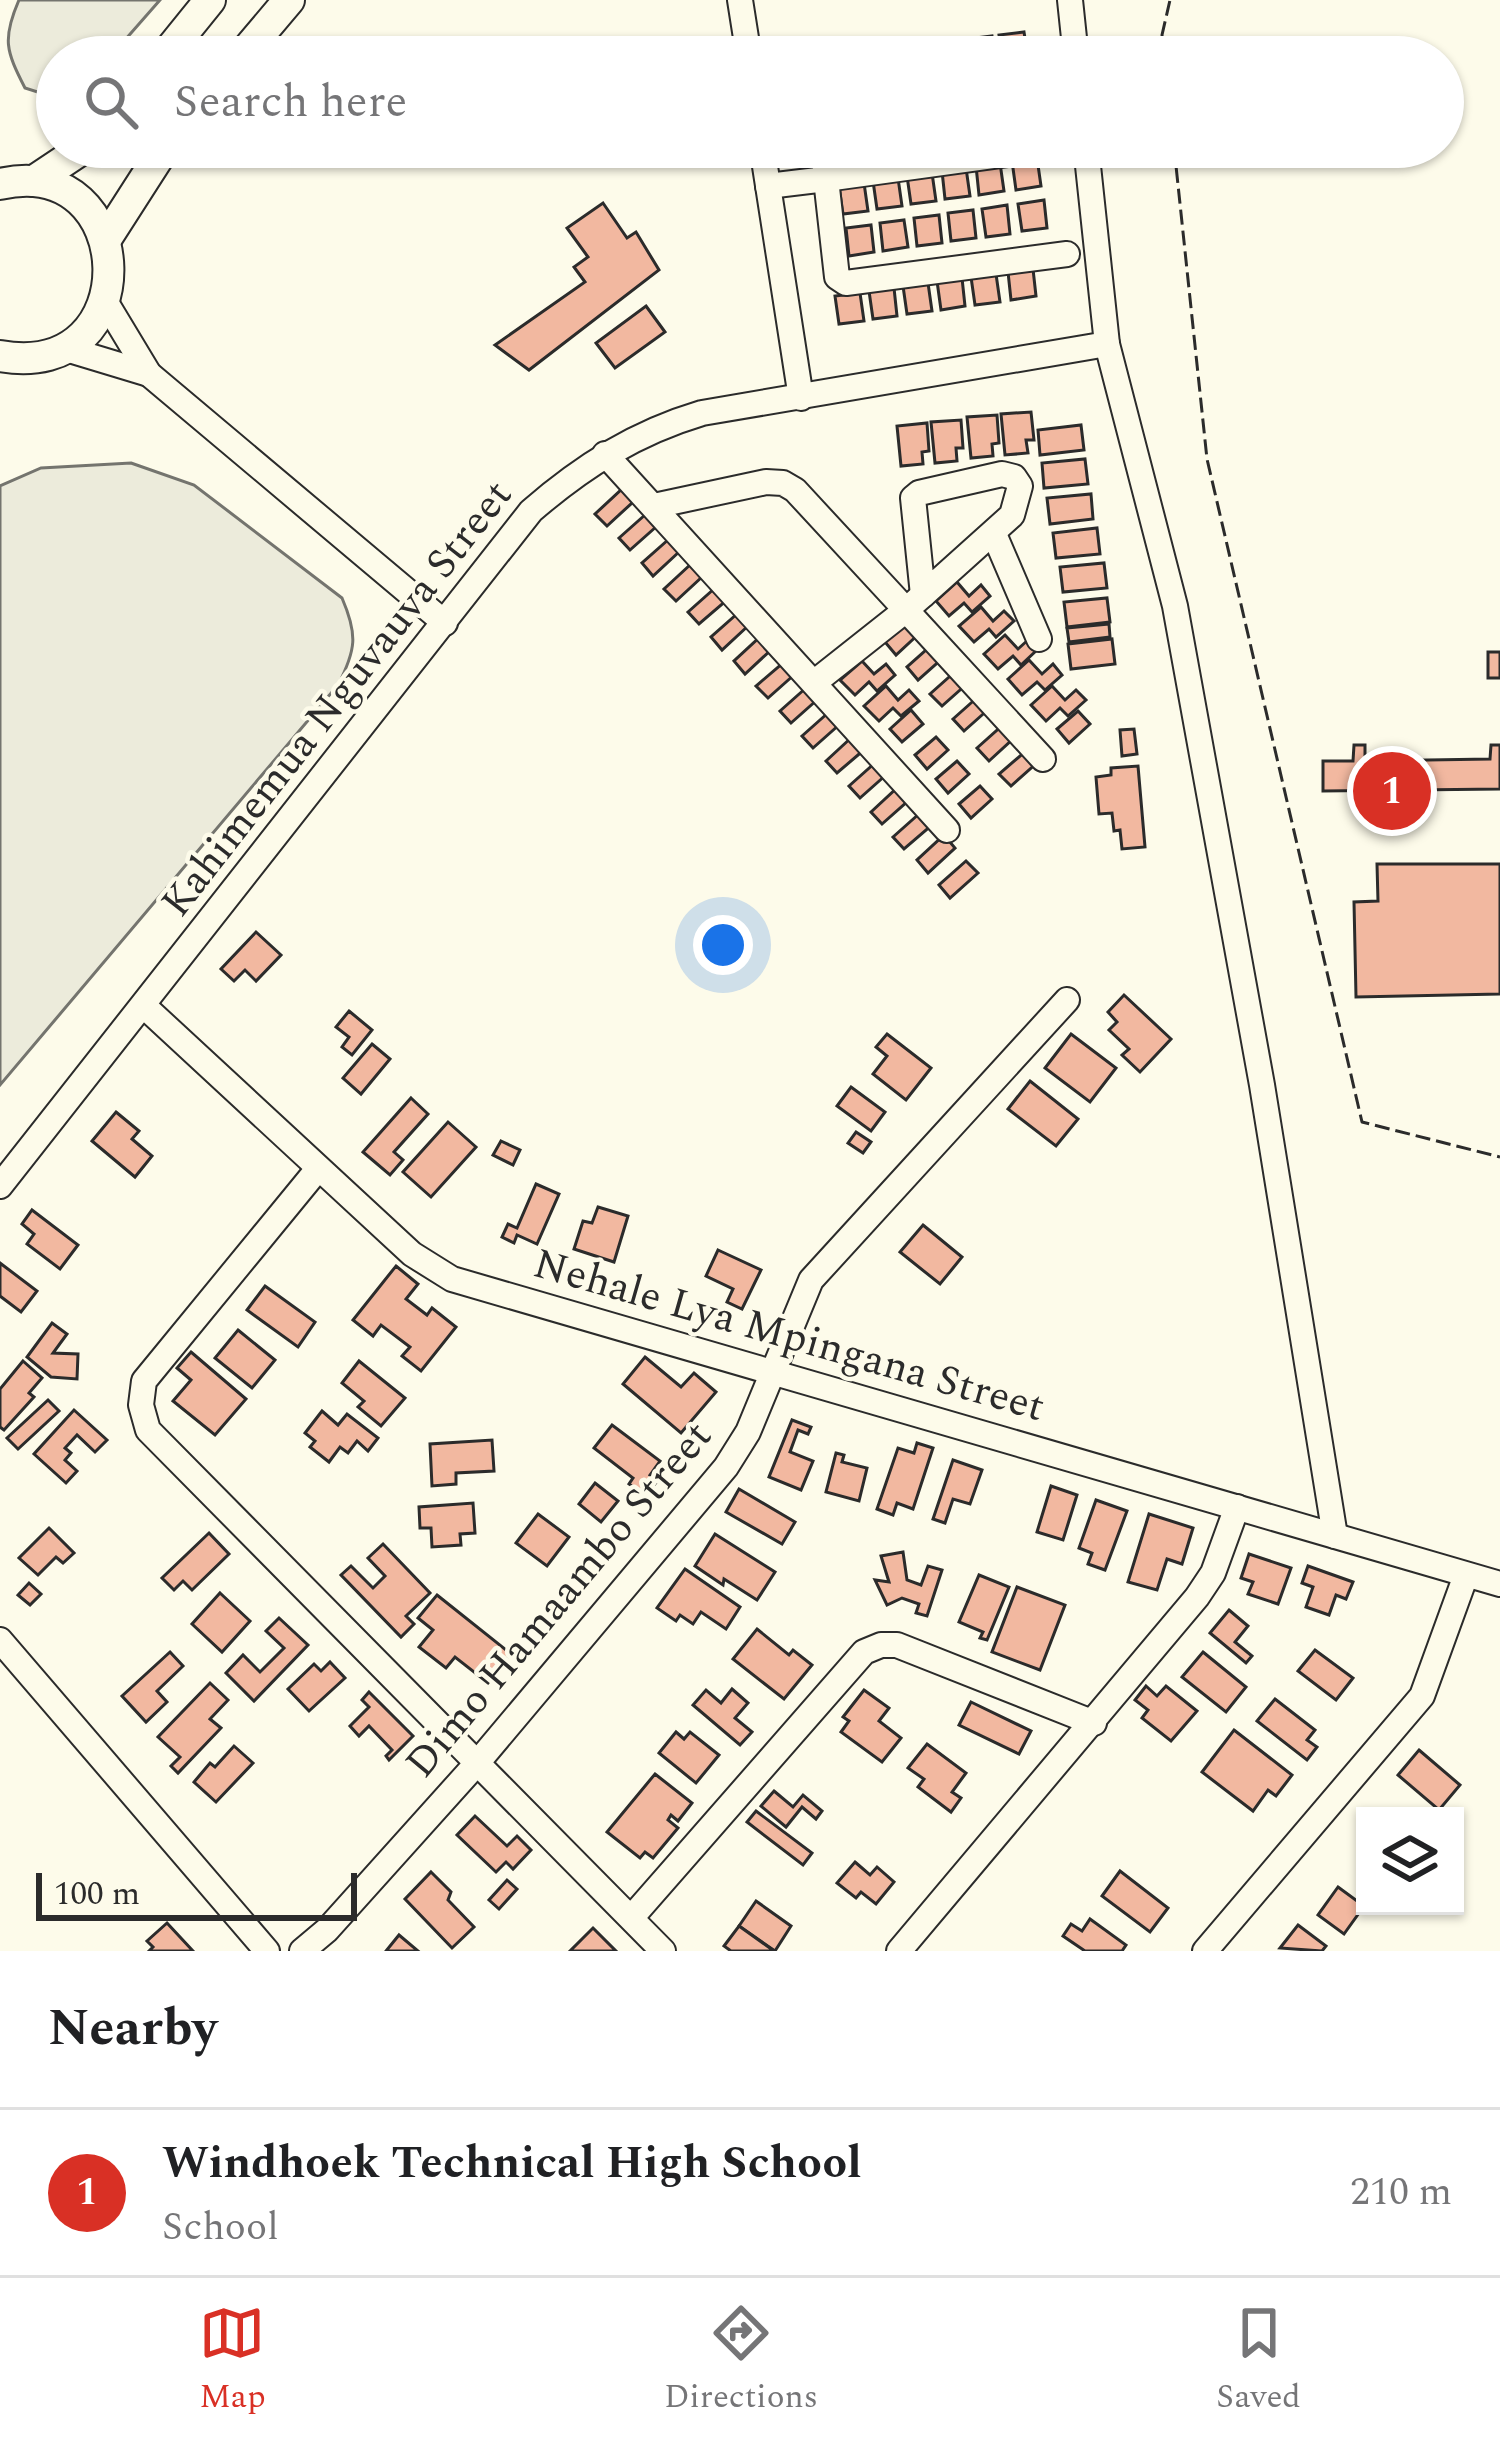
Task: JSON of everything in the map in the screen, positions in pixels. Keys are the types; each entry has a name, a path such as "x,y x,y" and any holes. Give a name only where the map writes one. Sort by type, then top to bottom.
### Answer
{"main road":[{"path":"181,36 211,0"},
{"path":"259,36 289,0"},
{"path":"34,181 54,168"},
{"path":"106,238 151,168"},
{"path":"0,184 34,181 81,202 106,238 111,270 105,302 88,329 56,351 2,358"}],"street":[{"path":"740,0 746,36"},
{"path":"1070,0 1074,36"},
{"path":"765,168 801,398"},
{"path":"825,168 840,281 1067,254"},
{"path":"768,186 901,168"},
{"path":"1088,168 1108,344 1175,606 1262,1085 1335,1535"},
{"path":"105,302 149,374 445,623"},
{"name":"Kahimemua Nguvauva Street","path":"0,1186 531,511 569,478 655,427 702,413 1108,344"},
{"path":"56,351 149,374"},
{"path":"605,454 947,830"},
{"path":"814,682 914,602 994,534 1019,501 1020,486 1014,477 1003,474 919,493 911,506 914,602"},
{"path":"654,506 766,482 783,483 914,602 1043,759"},
{"path":"994,534 1039,639"},
{"name":"Dimo Hamaambo Street","path":"302,1951 327,1930 478,1762 726,1467 748,1432 811,1280 1067,1000"},
{"name":"Nehale Lya Mpingana Street","path":"144,1006 317,1170 412,1254 452,1279 1500,1585"},
{"path":"317,1170 143,1381 140,1405 148,1430 663,1951"},
{"path":"899,1951 1197,1597 1213,1573 1237,1507"},
{"path":"1205,1951 1423,1696 1466,1575"},
{"path":"0,1640 267,1951"},
{"path":"632,1917 864,1652 898,1645 1094,1723"}],"shaded area":[{"path":"19,0 160,0 128,36 36,36 36,92 25,88 14,64 8,45"},
{"path":"131,463 194,485 342,598 353,633 351,652 338,685 0,1085 0,486 41,468"}],"building":[{"path":"966,168 970,196 945,199 942,171"},
{"path":"976,168 1001,168 1004,191 979,195"},
{"path":"1013,168 1038,168 1041,186 1016,190"},
{"path":"932,173 936,201 911,204 907,176"},
{"path":"898,178 902,206 877,209 873,181"},
{"path":"864,183 868,211 843,214 839,186"},
{"path":"1044,200 1047,228 1022,231 1018,204"},
{"path":"603,203 627,238 636,232 659,270 529,370 495,345 585,282 574,267 588,257 567,228"},
{"path":"1007,205 1010,234 986,237 982,209"},
{"path":"973,210 976,238 951,241 948,213"},
{"path":"939,215 942,243 917,246 914,218"},
{"path":"904,220 908,247 883,251 880,223"},
{"path":"871,225 874,252 849,256 846,228"},
{"path":"1033,269 1036,296 1011,300 1008,272"},
{"path":"996,274 1000,302 975,305 971,277"},
{"path":"962,278 965,306 941,310 937,281"},
{"path":"928,283 932,311 907,314 903,286"},
{"path":"894,288 897,316 873,319 869,291"},
{"path":"860,293 864,321 839,324 835,296"},
{"path":"646,306 665,332 615,368 596,343"},
{"path":"1031,412 1034,440 1026,440 1028,453 1005,455 1001,414"},
{"path":"997,415 999,443 992,444 993,456 971,458 967,417"},
{"path":"961,420 963,448 956,448 957,461 935,463 931,422"},
{"path":"927,423 929,451 922,452 923,464 901,466 897,426"},
{"path":"1081,425 1084,450 1040,455 1038,430"},
{"path":"1085,459 1088,484 1044,488 1042,463"},
{"path":"622,489 633,502 607,526 595,514"},
{"path":"1091,494 1093,519 1050,524 1047,498"},
{"path":"646,514 657,526 630,550 619,538"},
{"path":"1097,528 1100,554 1056,558 1053,533"},
{"path":"669,539 680,551 653,576 642,563"},
{"path":"1104,563 1107,588 1063,592 1060,567"},
{"path":"691,564 703,576 676,601 664,589"},
{"path":"957,582 969,596 981,585 990,596 972,612 964,603 949,616 936,601"},
{"path":"715,588 727,600 699,624 688,612"},
{"path":"1107,598 1110,622 1067,627 1064,602"},
{"path":"981,607 993,621 1004,611 1014,621 996,637 989,629 974,642 959,626"},
{"path":"738,613 749,625 722,650 711,637"},
{"path":"912,618 923,630 896,655 885,642"},
{"path":"1109,624 1110,637 1069,642 1067,628"},
{"path":"1005,635 1018,649 1029,639 1038,649 1021,665 1013,656 998,669 984,654"},
{"path":"761,636 772,649 745,674 734,661"},
{"path":"1112,639 1115,664 1071,669 1068,644"},
{"path":"934,643 945,656 918,680 907,667"},
{"path":"1488,652 1500,652 1500,678 1488,678"},
{"path":"1029,660 1042,674 1053,664 1062,675 1045,690 1037,682 1022,695 1008,679"},
{"path":"862,661 874,674 886,664 895,675 877,691 869,682 855,695 840,680"},
{"path":"784,662 795,674 768,698 756,686"},
{"path":"957,670 969,682 942,706 930,694"},
{"path":"886,686 898,700 909,690 919,701 901,716 893,708 879,721 864,706"},
{"path":"1052,686 1065,700 1076,690 1086,700 1068,716 1060,708 1046,721 1031,705"},
{"path":"807,687 818,699 791,723 780,711"},
{"path":"980,695 991,707 964,731 953,719"},
{"path":"911,710 923,724 902,742 890,729"},
{"path":"1078,711 1090,724 1069,743 1057,729"},
{"path":"829,712 840,724 813,748 802,736"},
{"path":"1004,724 1015,737 989,761 977,748"},
{"path":"1134,729 1137,754 1122,756 1120,730"},
{"path":"853,736 865,749 837,773 826,761"},
{"path":"936,737 948,750 927,769 915,755"},
{"path":"1354,745 1365,745 1365,761 1490,759 1491,745 1500,745 1500,789 1323,791 1323,761 1353,761"},
{"path":"1027,750 1038,762 1011,786 999,774"},
{"path":"957,761 969,774 948,793 936,779"},
{"path":"876,762 887,774 860,798 849,786"},
{"path":"1138,766 1145,847 1122,849 1112,813 1099,814 1096,777 1111,775 1111,768"},
{"path":"980,786 992,799 971,818 959,804"},
{"path":"898,787 909,800 882,824 871,812"},
{"path":"920,813 932,825 904,849 893,837"},
{"path":"944,835 955,848 928,873 917,860"},
{"path":"966,861 978,873 950,898 939,885"},
{"path":"1377,864 1500,864 1500,994 1356,997 1354,902 1378,901"},
{"path":"256,932 281,955 256,981 245,970 234,981 221,969"},
{"path":"1124,995 1171,1039 1140,1072 1122,1055 1129,1049 1109,1030 1117,1022 1108,1012"},
{"path":"349,1011 372,1030 352,1055 342,1047 349,1037 336,1027"},
{"path":"887,1034 931,1068 906,1100 873,1074 887,1056 876,1047"},
{"path":"1071,1034 1116,1068 1090,1102 1045,1068"},
{"path":"372,1044 390,1059 361,1094 343,1078"},
{"path":"1030,1081 1078,1119 1056,1146 1008,1109"},
{"path":"851,1087 885,1112 871,1131 837,1106"},
{"path":"411,1098 428,1114 394,1152 403,1160 390,1175 363,1152"},
{"path":"116,1112 139,1131 132,1139 152,1156 135,1177 92,1141"},
{"path":"448,1122 476,1147 431,1197 403,1172"},
{"path":"856,1132 871,1142 863,1153 848,1143"},
{"path":"501,1141 520,1150 513,1165 493,1155"},
{"path":"536,1184 559,1194 537,1244 517,1235 514,1243 502,1237 508,1224 517,1228"},
{"path":"598,1207 628,1216 614,1262 574,1249 583,1221 592,1223"},
{"path":"32,1210 78,1245 60,1269 27,1244 34,1234 22,1224"},
{"path":"923,1225 962,1257 940,1284 900,1252"},
{"path":"718,1250 761,1270 742,1309 727,1302 733,1289 706,1276"},
{"path":"0,1263 37,1291 21,1312 0,1296"},
{"path":"396,1266 418,1284 406,1299 427,1315 432,1308 456,1327 421,1371 402,1356 410,1347 381,1325 373,1336 353,1320"},
{"path":"265,1286 315,1322 298,1347 247,1310"},
{"path":"52,1323 67,1334 53,1353 78,1354 77,1379 51,1377 27,1357"},
{"path":"238,1330 275,1360 252,1388 215,1358"},
{"path":"191,1352 246,1399 215,1435 173,1401 191,1380 177,1368"},
{"path":"645,1357 681,1387 694,1373 716,1392 681,1433 623,1384"},
{"path":"23,1361 42,1378 29,1393 34,1397 4,1430 0,1427 0,1389"},
{"path":"359,1361 405,1398 381,1426 358,1407 364,1401 342,1383"},
{"path":"48,1400 59,1411 18,1449 7,1438"},
{"path":"74,1410 107,1440 95,1452 77,1435 65,1448 71,1453 65,1460 77,1471 66,1483 34,1454"},
{"path":"322,1411 338,1425 347,1414 378,1438 368,1451 357,1441 348,1453 340,1447 329,1462 310,1447 315,1441 305,1433"},
{"path":"792,1420 811,1427 808,1434 798,1430 790,1452 813,1461 801,1490 769,1477"},
{"path":"612,1425 660,1461 650,1475 658,1480 645,1496 629,1484 633,1478 594,1448"},
{"path":"492,1440 494,1471 456,1473 456,1484 432,1486 430,1444"},
{"path":"917,1443 933,1448 913,1509 897,1503 893,1515 877,1509 898,1448 914,1453"},
{"path":"836,1453 844,1455 842,1462 867,1468 859,1501 826,1492"},
{"path":"953,1460 982,1470 970,1504 953,1499 945,1523 933,1519"},
{"path":"595,1483 618,1501 601,1522 579,1504"},
{"path":"1051,1486 1077,1495 1063,1540 1037,1532"},
{"path":"739,1489 795,1522 782,1544 726,1512"},
{"path":"1096,1500 1127,1511 1105,1570 1088,1564 1092,1553 1079,1548"},
{"path":"473,1503 475,1533 460,1534 461,1545 432,1547 431,1528 420,1528 419,1507"},
{"path":"538,1514 569,1537 547,1566 516,1543"},
{"path":"1149,1514 1193,1528 1182,1564 1167,1559 1157,1590 1128,1582"},
{"path":"49,1528 74,1553 63,1563 56,1557 38,1575 19,1558"},
{"path":"209,1533 229,1554 192,1590 183,1581 174,1590 162,1578"},
{"path":"715,1534 775,1572 757,1600 695,1566"},
{"path":"383,1544 430,1593 406,1616 414,1624 401,1637 341,1575 351,1566 373,1588 385,1576 368,1558"},
{"path":"903,1552 907,1580 921,1585 928,1566 942,1570 927,1616 916,1613 919,1604 902,1598 887,1605 875,1580 889,1582 881,1556"},
{"path":"1249,1554 1291,1568 1278,1604 1248,1594 1253,1582 1241,1578"},
{"path":"1308,1566 1353,1582 1346,1599 1336,1595 1329,1615 1306,1607 1313,1587 1302,1583"},
{"path":"685,1569 740,1607 726,1629 701,1612 693,1624 680,1615 676,1621 657,1608"},
{"path":"979,1575 1009,1587 987,1640 980,1638 983,1632 959,1622"},
{"path":"29,1583 41,1594 30,1605 18,1595"},
{"path":"1017,1587 1065,1605 1040,1670 992,1652"},
{"path":"220,1593 250,1621 222,1652 192,1624"},
{"path":"437,1595 511,1654 488,1683 455,1657 446,1668 419,1647 433,1630 418,1618"},
{"path":"1229,1610 1248,1626 1235,1642 1252,1656 1246,1663 1210,1633"},
{"path":"279,1618 308,1645 254,1701 226,1673 243,1655 260,1672 284,1648 266,1631"},
{"path":"757,1629 789,1655 793,1650 812,1665 784,1699 733,1659"},
{"path":"1315,1650 1353,1678 1336,1700 1298,1671"},
{"path":"170,1652 183,1666 157,1691 167,1702 146,1722 122,1696"},
{"path":"1203,1652 1246,1687 1226,1712 1182,1677"},
{"path":"330,1662 345,1678 309,1711 288,1689 314,1664 321,1671"},
{"path":"210,1683 228,1700 210,1719 221,1728 178,1773 171,1766 180,1757 158,1737"},
{"path":"1146,1686 1157,1696 1166,1686 1197,1711 1171,1741 1142,1718 1148,1710 1135,1700"},
{"path":"732,1689 748,1703 735,1718 752,1732 740,1745 693,1705 706,1690 721,1703"},
{"path":"864,1690 889,1708 879,1721 901,1738 882,1762 841,1732 849,1721 843,1717"},
{"path":"369,1692 413,1736 389,1760 386,1756 392,1750 369,1726 359,1736 350,1726 369,1707 362,1700"},
{"path":"1275,1699 1315,1730 1307,1740 1317,1747 1307,1760 1257,1721"},
{"path":"971,1702 1031,1731 1019,1754 959,1725"},
{"path":"1234,1730 1292,1775 1276,1796 1268,1790 1253,1811 1202,1772"},
{"path":"676,1732 684,1739 690,1732 719,1755 696,1783 659,1753"},
{"path":"927,1744 966,1773 952,1792 961,1798 951,1812 918,1787 924,1779 908,1768"},
{"path":"234,1746 253,1763 216,1802 194,1782"},
{"path":"1419,1750 1460,1785 1442,1807 1435,1807 1398,1775"},
{"path":"655,1774 692,1803 678,1821 671,1815 668,1820 678,1828 653,1858 645,1852 640,1858 607,1832"},
{"path":"774,1791 793,1807 803,1795 822,1811 816,1819 802,1807 786,1827 761,1806"},
{"path":"756,1811 812,1853 803,1865 747,1822"},
{"path":"475,1816 507,1846 517,1836 531,1850 513,1869 506,1862 496,1872 457,1835"},
{"path":"855,1862 870,1875 877,1867 894,1882 876,1904 861,1892 856,1898 837,1883"},
{"path":"1120,1871 1168,1908 1150,1932 1102,1896"},
{"path":"431,1872 451,1892 448,1900 474,1927 452,1948 405,1899"},
{"path":"507,1880 517,1889 499,1909 489,1900"},
{"path":"1338,1887 1356,1900 1358,1915 1344,1934 1318,1915"},
{"path":"756,1901 791,1926 775,1951 739,1926"},
{"path":"1090,1919 1126,1945 1122,1951 1085,1951 1063,1936 1071,1924 1082,1931"},
{"path":"167,1923 193,1951 149,1951 153,1947 147,1941"},
{"path":"1298,1925 1326,1946 1322,1951 1280,1948"},
{"path":"739,1926 774,1951 731,1951 724,1946"},
{"path":"593,1928 616,1951 570,1951"},
{"path":"399,1935 418,1951 386,1951"}],"fence":[{"path":"1162,36 1170,0"},
{"path":"1176,168 1207,459 1362,1122 1500,1157"}],"place":[{"name":"Windhoek Technical High School","path":"1392,791"}]}
